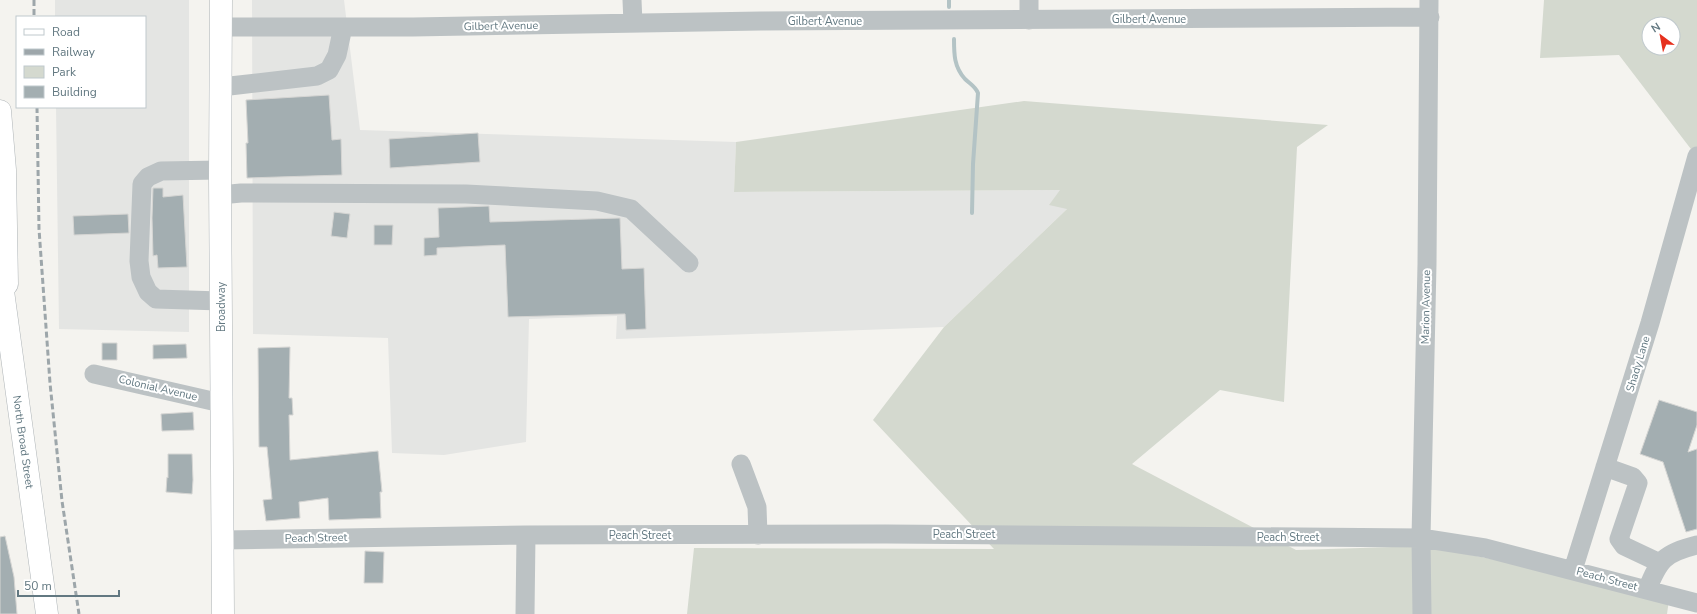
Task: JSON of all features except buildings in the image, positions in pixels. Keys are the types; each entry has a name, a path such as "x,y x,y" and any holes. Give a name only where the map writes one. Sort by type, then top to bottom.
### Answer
{"main road":[{"name":"Broadway","path":"221,0 220,195 223,614"},
{"path":"0,111 4,170 4,337"},
{"name":"North Broad Street","path":"0,269 4,337 47,614"}],"street":[{"path":"632,0 633,23"},
{"path":"1029,0 1029,20"},
{"name":"Gilbert Avenue","path":"221,27 1029,20 1430,8"},
{"name":"Marion Avenue","path":"1422,614 1421,538 1427,264 1430,8"},
{"path":"221,87 317,76 328,70 337,55 343,27"},
{"name":"Shady Lane","path":"1573,570 1650,323 1697,156"},
{"path":"220,170 161,172 148,177 142,184 139,261 141,277 148,292 156,299 221,301"},
{"path":"220,195 241,193 466,194 597,201 631,209 689,263"},
{"name":"Colonial Avenue","path":"94,374 221,403"},
{"path":"741,464 756,507 758,535"},
{"path":"1605,467 1633,477 1638,483 1619,539 1624,546 1660,563"},
{"name":"Peach Street","path":"223,540 526,535 894,534 1421,538 1485,548 1697,603"},
{"path":"525,614 526,535"},
{"path":"1647,590 1656,567 1670,554 1697,545"}],"shaded area":[{"path":"55,0 189,0 189,332 59,329 56,108 146,108 146,16 55,16"},
{"path":"252,0 344,0 360,130 736,142 734,192 1061,190 1068,208 944,327 616,339 617,316 529,319 526,442 444,455 392,453 388,338 253,334"}],"green space":[{"path":"1544,0 1697,0 1697,157 1619,55 1540,58"},
{"path":"1024,101 1328,125 1297,147 1284,402 1220,390 1132,464 1296,550 1424,546 1670,593 1667,614 687,614 694,548 994,549 873,420 944,327 1067,209 1049,205 1060,190 734,192 736,142"}],"waterway":[{"path":"949,0 949,7"},
{"path":"954,39 955,55 959,70 978,93 973,164 972,213"}],"railway":[{"path":"34,0 34,16"},
{"path":"37,108 39,229 50,383 62,501 79,614"}]}
